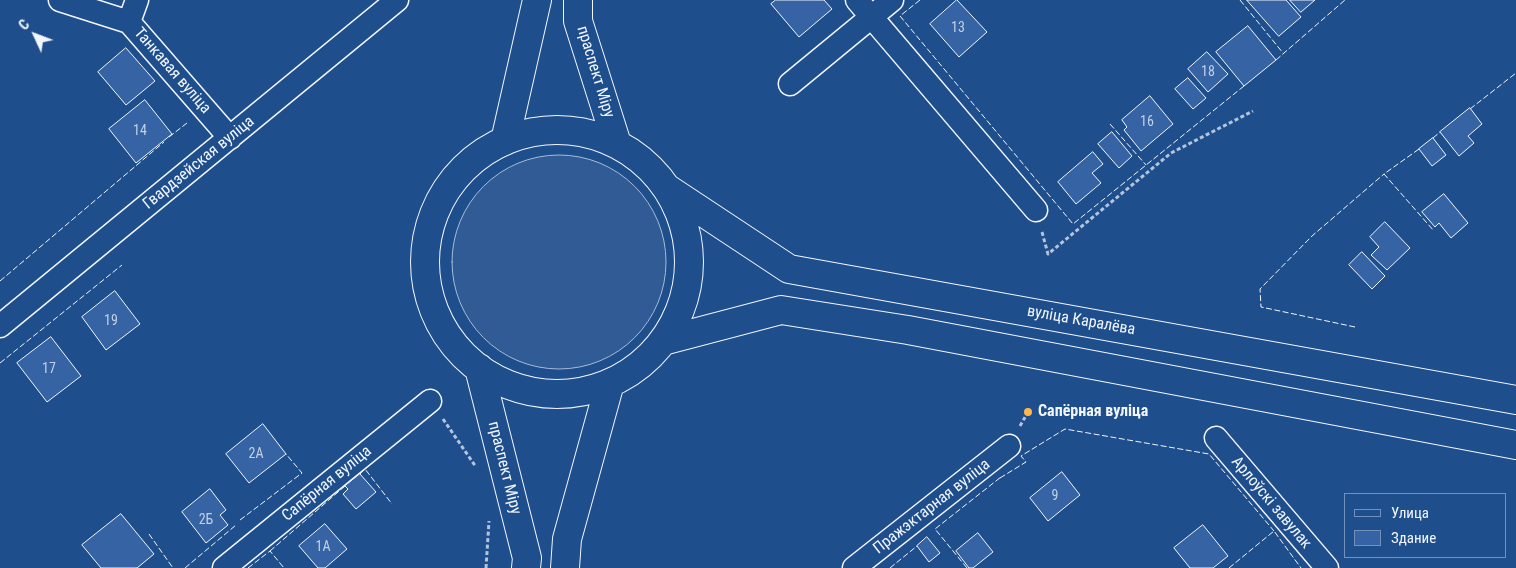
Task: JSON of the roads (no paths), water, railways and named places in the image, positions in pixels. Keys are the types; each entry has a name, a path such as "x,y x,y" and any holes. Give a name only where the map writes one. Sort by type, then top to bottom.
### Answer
{"main road":[{"path":"505,141 537,0"},
{"name":"праспект Міру","path":"578,0 578,21 617,144"},
{"name":"праспект Міру","path":"572,131 595,135 617,144 642,161 668,189 684,224 689,254 689,277 676,321 648,358 610,383 588,391 566,394 542,393 505,383 479,368 457,347 436,315 429,293 426,247 431,224 439,203 451,184 478,157 505,141 534,132 572,131"},
{"name":"вуліца Каралёва","path":"668,189 789,269 1516,400"},
{"path":"663,340 781,310 908,330 1516,445"},
{"name":"праспект Міру","path":"479,368 527,558 526,568"},
{"path":"565,568 567,539 610,383"}],"street":[{"path":"60,0 129,22"},
{"name":"Танкавая вуліца","path":"136,0 129,22 230,138"},
{"name":"Гвардзейская вуліца","path":"0,326 398,0"},
{"path":"858,0 1036,210"},
{"path":"790,84 892,0"},
{"name":"Сапёрная вуліца","path":"224,568 430,401"},
{"name":"Арлоўскі завулак","path":"1216,438 1327,568"},
{"name":"Пражэктарная вуліца","path":"854,568 1009,446"}],"place":[{"name":"Сапёрная вуліца","path":"1028,412"}]}
